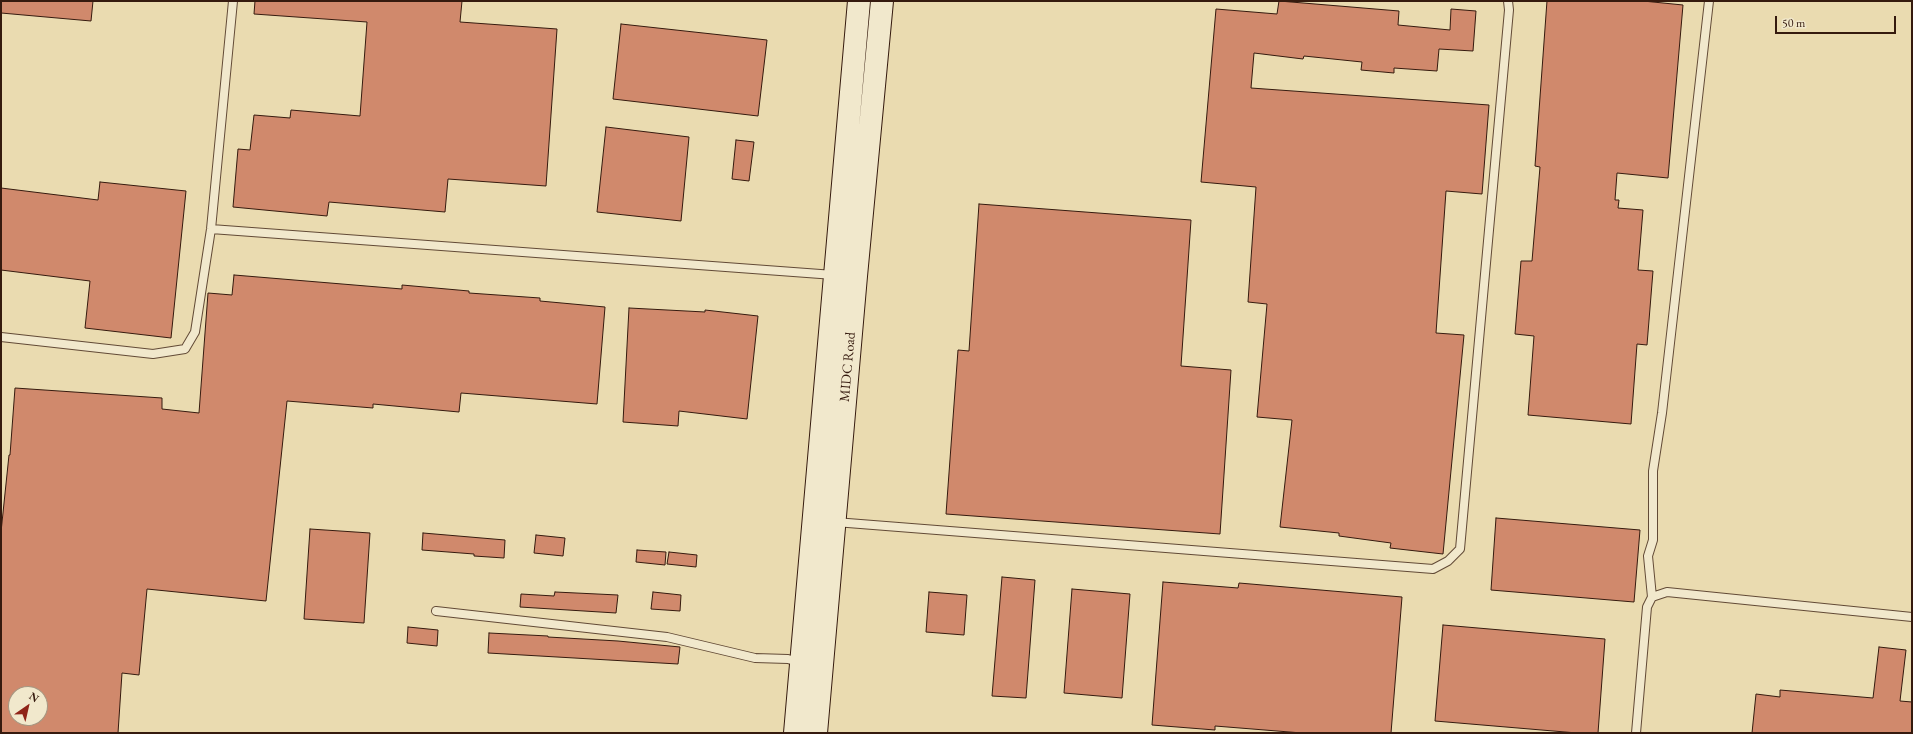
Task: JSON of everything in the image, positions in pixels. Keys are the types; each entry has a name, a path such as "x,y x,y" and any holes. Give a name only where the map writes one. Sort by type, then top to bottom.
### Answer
{"street":[{"name":"MIDC Road","path":"816,733 835,522 860,1"},
{"name":"MIDC Road","path":"796,733 802,663 846,276 882,1"}],"lane":[{"path":"1,337 153,354 185,349 195,332 211,228 232,1"},
{"path":"835,522 1433,569 1448,562 1460,549 1509,10 1508,1"},
{"path":"1636,733 1647,607 1652,597 1648,556 1653,540 1653,471 1662,413 1709,1"},
{"path":"211,228 846,276"},
{"path":"1652,597 1667,592 1912,618"},
{"path":"436,611 667,637 755,658 788,659 802,663"}],"building":[{"path":"1,1 93,1 91,21 1,13"},
{"path":"255,1 462,1 460,22 557,29 546,186 448,179 445,212 329,202 327,216 233,207 238,149 250,150 254,115 290,118 291,110 360,116 367,22 254,14"},
{"path":"1279,1 1399,11 1398,25 1450,30 1451,9 1476,11 1473,51 1439,49 1437,71 1394,68 1394,73 1361,70 1362,62 1304,56 1303,59 1254,53 1251,88 1489,105 1482,194 1446,191 1436,333 1464,335 1443,554 1390,548 1391,543 1339,536 1339,533 1280,527 1292,420 1257,417 1267,304 1248,302 1256,187 1201,182 1216,9 1277,14"},
{"path":"1547,1 1643,1 1683,5 1668,178 1617,173 1615,200 1619,200 1618,208 1643,210 1638,270 1653,271 1647,345 1637,344 1631,424 1528,415 1534,336 1515,334 1521,261 1532,261 1540,167 1535,166"},
{"path":"621,24 767,40 758,116 613,99"},
{"path":"606,127 689,137 681,221 597,212"},
{"path":"736,140 754,142 749,181 732,179"},
{"path":"100,182 186,191 171,338 85,328 90,281 1,270 1,188 98,200"},
{"path":"979,204 1191,220 1181,366 1231,370 1220,534 946,514 958,350 969,351"},
{"path":"234,275 402,289 402,285 469,291 469,293 540,298 540,301 605,307 597,404 461,393 459,412 373,404 373,408 287,401 266,601 147,589 139,675 122,673 118,733 1,733 1,532 10,455 15,388 162,398 162,409 199,413 208,293 232,295"},
{"path":"629,308 705,312 705,310 758,316 747,419 679,411 678,426 623,422"},
{"path":"1496,518 1640,530 1634,602 1491,590"},
{"path":"310,529 370,533 364,623 304,619"},
{"path":"423,533 505,540 504,558 422,550"},
{"path":"536,535 565,538 563,556 534,553"},
{"path":"637,550 666,552 665,565 636,562"},
{"path":"669,552 697,555 696,567 667,564"},
{"path":"1002,577 1035,580 1026,698 992,696"},
{"path":"1163,582 1238,588 1239,583 1402,597 1391,733 1302,733 1215,726 1215,730 1152,725"},
{"path":"1072,589 1130,594 1122,698 1064,693"},
{"path":"555,592 618,595 616,613 520,607 521,594 554,596"},
{"path":"653,592 681,595 680,611 651,609"},
{"path":"929,592 967,595 964,635 926,632"},
{"path":"1443,625 1605,639 1598,733 1577,733 1435,721"},
{"path":"408,627 438,630 437,646 407,643"},
{"path":"489,633 618,641 680,647 678,664 488,653"},
{"path":"1879,647 1906,650 1900,701 1912,702 1912,733 1752,733 1756,694 1780,697 1780,690 1873,698"}]}
